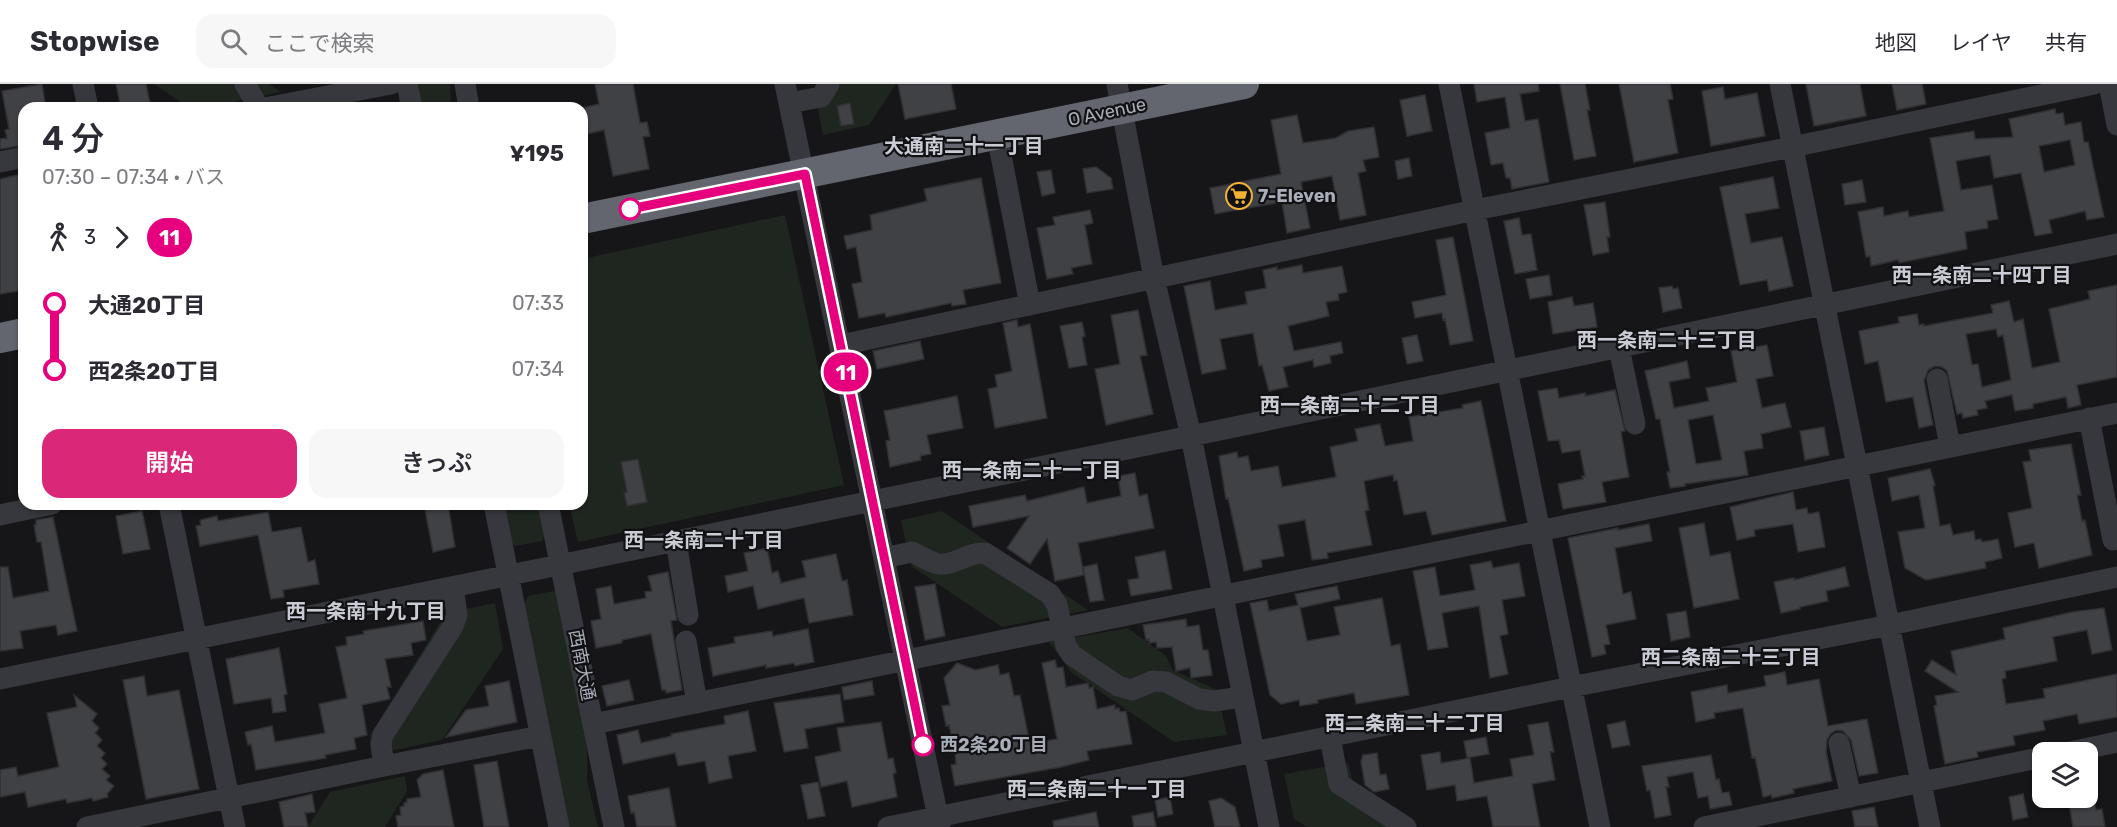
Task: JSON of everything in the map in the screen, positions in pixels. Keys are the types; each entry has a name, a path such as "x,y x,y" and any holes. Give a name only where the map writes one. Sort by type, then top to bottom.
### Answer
{"highway":[{"name":"O Avenue","path":"588,218 997,135 1120,97 1245,84"},
{"path":"0,338 18,334"}],"street":[{"path":"83,84 87,102"},
{"path":"244,84 255,102"},
{"path":"296,102 391,84"},
{"path":"406,84 410,102"},
{"path":"465,84 468,102"},
{"path":"829,84 821,97 787,94 939,822"},
{"path":"1449,84 1600,827"},
{"path":"1780,84 1930,827"},
{"path":"841,345 1475,210 1792,147 2024,91 2094,84"},
{"path":"2109,84 2117,125"},
{"path":"1120,97 1154,278 1191,436 1269,827"},
{"path":"997,135 1030,304"},
{"path":"0,162 18,158"},
{"path":"0,679 1825,306 2117,244"},
{"path":"1619,348 1635,424"},
{"path":"1937,379 1950,446"},
{"path":"594,724 2117,412"},
{"path":"2089,418 2113,540"},
{"path":"0,515 24,510"},
{"path":"170,510 235,827"},
{"path":"495,510 559,827"},
{"name":"西南大通","path":"549,510 614,827"},
{"path":"676,542 688,615"},
{"path":"884,558 912,552 930,562 942,564 974,552 985,553 1050,594 1057,605 1066,646 1072,655 1118,686 1132,690 1153,681 1166,682 1199,699 1214,701 1242,697"},
{"path":"888,827 939,822 1571,687 1890,625 2117,577"},
{"path":"384,766 381,744 383,735 453,626 457,615 453,587"},
{"path":"686,640 697,703"},
{"path":"87,827 540,736"},
{"path":"1330,738 1339,783 1406,827"},
{"path":"2098,746 2117,742"},
{"path":"1839,743 1851,797"},
{"path":"1704,827 2032,759"}],"shaded area":[{"path":"154,84 269,84 281,92 234,102 180,102"},
{"path":"414,84 450,84 451,102 418,102"},
{"path":"816,84 896,84 869,125 823,135 814,88"},
{"path":"785,215 844,485 578,542 570,510 588,510 588,258"},
{"path":"503,510 539,510 544,535 542,541 516,546 509,542"},
{"path":"942,511 1088,610 1002,627 911,566 901,520"},
{"path":"554,591 558,594 587,739 587,780 598,827 568,827 524,604 528,596"},
{"path":"495,603 503,649 442,740 371,755 370,735 446,613"},
{"path":"1128,628 1166,656 1173,670 1217,690 1227,735 1174,742 1071,672 1049,642"},
{"path":"1348,763 1353,783 1418,827 1307,827 1294,819 1284,774"},
{"path":"405,776 407,791 385,827 308,827 330,792"}],"building":[{"path":"42,84 45,102 18,102 18,146 0,149 0,139 7,138 5,130 9,129 2,91"},
{"path":"116,84 146,84 150,102 120,102"},
{"path":"595,84 633,84 640,123 647,122 650,136 643,137 649,169 613,176 604,130 588,134 588,107 599,104"},
{"path":"898,84 951,84 956,109 905,119"},
{"path":"1474,84 1538,84 1539,91 1520,94 1525,121 1538,119 1549,182 1512,189 1510,178 1506,178 1503,163 1491,165 1485,133 1510,128 1505,97 1477,102"},
{"path":"1560,84 1585,84 1590,110 1587,110 1596,156 1574,160"},
{"path":"1619,84 1670,84 1673,99 1668,100 1678,153 1634,162"},
{"path":"1806,84 1860,84 1866,116 1814,126"},
{"path":"1892,84 1922,84 1926,104 1897,110"},
{"path":"1723,87 1725,99 1757,93 1765,136 1711,146 1702,91"},
{"path":"1425,95 1432,131 1407,136 1400,100"},
{"path":"850,103 854,124 841,126 837,106"},
{"path":"2055,109 2056,114 2063,113 2065,125 2081,122 2084,142 2088,142 2104,217 2087,220 2085,211 2049,220 2052,233 2035,236 2021,173 1994,178 1990,155 1956,161 1961,190 1992,185 1998,219 1987,221 1988,228 1965,232 1967,249 1899,263 1898,260 1871,266 1870,256 1866,257 1858,212 1883,207 1884,216 1908,211 1909,217 1944,211 1930,138 1974,131 1975,139 2013,137 2009,119","holes":["2070,140 2075,165 2044,172 2039,146"]},
{"path":"1297,115 1303,143 1336,138 1348,131 1374,127 1379,157 1363,160 1366,171 1358,173 1366,215 1340,220 1332,176 1301,182 1310,228 1287,233 1282,202 1215,214 1210,188 1281,174 1271,120"},
{"path":"1409,158 1412,176 1398,179 1395,161"},
{"path":"1096,167 1111,178 1113,189 1087,193 1083,169"},
{"path":"1051,170 1055,193 1042,196 1037,172"},
{"path":"18,175 18,291 0,294 0,179"},
{"path":"1773,177 1779,208 1745,214 1751,243 1782,237 1793,286 1769,291 1767,280 1740,285 1720,187"},
{"path":"981,178 1001,283 963,290 966,304 952,306 951,303 886,317 885,313 859,318 852,284 862,282 856,247 847,249 844,236 872,230 870,215 927,201 924,189"},
{"path":"1862,180 1866,202 1845,205 1842,184"},
{"path":"1605,202 1610,237 1607,237 1609,252 1593,255 1584,205"},
{"path":"1090,210 1093,223 1085,225 1092,264 1071,268 1073,274 1047,279 1037,228 1055,225 1053,217"},
{"path":"1519,218 1522,235 1531,234 1537,270 1515,274 1504,221"},
{"path":"1453,237 1473,341 1450,345 1442,313 1415,318 1412,302 1446,295 1436,240"},
{"path":"1302,265 1303,273 1342,266 1347,292 1338,294 1339,300 1326,302 1329,316 1288,326 1294,351 1341,342 1343,353 1330,356 1331,363 1314,367 1313,360 1283,367 1288,387 1269,391 1262,365 1259,366 1253,333 1220,339 1226,369 1202,374 1184,286 1210,281 1215,310 1247,304 1245,292 1266,288 1263,270"},
{"path":"1549,275 1552,295 1530,299 1526,279"},
{"path":"2117,285 2117,377 2077,385 2081,405 2068,408 2066,397 2033,404 2033,408 2015,411 2012,395 1985,401 1987,408 1977,410 1978,415 1963,418 1962,413 1957,414 1947,371 1935,366 1928,370 1924,381 1933,425 1919,428 1913,397 1886,402 1878,361 1865,364 1859,331 1899,323 1898,317 1917,314 1919,325 1924,324 1924,326 1993,313 1991,305 2009,301 2014,322 2023,319 2032,368 2060,362 2049,309 2090,299 2088,291","holes":["1996,329 1998,337 2003,335 2011,380 1982,387 1978,364 1972,365 1966,334"]},
{"path":"1672,286 1673,289 1678,288 1682,308 1663,312 1659,288"},
{"path":"1572,297 1574,306 1593,303 1597,327 1553,334 1548,302"},
{"path":"1138,310 1147,355 1140,356 1153,414 1106,425 1095,369 1120,364 1111,315"},
{"path":"1017,320 1018,327 1030,324 1047,418 995,428 988,389 997,387 995,375 1012,371 1003,323"},
{"path":"1082,322 1087,365 1069,368 1060,326"},
{"path":"1417,335 1423,361 1407,364 1402,338"},
{"path":"920,341 924,359 877,369 873,351"},
{"path":"1767,345 1773,376 1756,379 1762,408 1785,403 1791,427 1761,434 1763,448 1744,451 1748,475 1670,488 1667,472 1670,472 1660,419 1656,419 1645,371 1687,361 1690,378 1669,382 1674,408 1709,401 1706,388 1737,382 1731,351","holes":["1713,415 1722,460 1696,464 1688,420"]},
{"path":"1557,388 1559,398 1615,390 1625,431 1621,432 1629,477 1602,482 1606,502 1563,509 1558,484 1583,479 1582,476 1585,476 1580,450 1562,453 1559,440 1548,441 1538,391"},
{"path":"957,396 963,428 927,435 931,454 920,456 921,460 890,467 886,441 890,440 884,411"},
{"path":"1481,401 1506,521 1432,535 1426,511 1404,515 1397,480 1394,481 1393,475 1364,481 1369,510 1365,511 1372,545 1327,553 1328,558 1312,560 1305,520 1278,525 1284,556 1261,560 1262,567 1244,571 1228,498 1226,499 1219,456 1237,452 1238,458 1248,456 1251,471 1278,466 1282,487 1336,477 1330,447 1358,441 1355,429 1380,424 1385,446 1413,441 1409,417 1463,408 1462,405"},
{"path":"1824,427 1829,455 1805,460 1800,431"},
{"path":"2071,444 2081,495 2077,495 2092,555 2039,568 2034,543 2015,547 2008,513 2032,508 2023,462 2031,461 2029,450"},
{"path":"638,459 647,502 627,506 624,493 627,492 621,462"},
{"path":"1930,469 1935,485 1933,486 1940,526 1950,524 1953,535 1974,531 1975,540 1981,539 1982,542 1998,539 2002,558 1985,562 1986,568 1926,580 1905,568 1898,532 1925,528 1919,495 1892,501 1888,478"},
{"path":"1135,473 1139,496 1147,494 1154,528 1078,543 1084,575 1055,581 1047,539 1030,564 1007,548 1029,516 973,527 969,506 1025,495 1027,501 1084,487 1087,503 1121,496 1118,476"},
{"path":"1793,492 1796,510 1807,508 1808,514 1819,512 1825,547 1798,552 1793,524 1754,530 1755,536 1737,540 1730,507"},
{"path":"425,510 449,510 455,547 433,552"},
{"path":"142,511 150,549 123,554 116,516"},
{"path":"268,512 272,532 301,527 308,562 315,560 319,584 283,590 284,597 271,599 258,535 200,546 196,526 201,525 200,520 217,516 218,521"},
{"path":"53,517 77,631 58,635 56,625 20,631 23,648 0,651 0,567 8,567 13,598 49,591 41,542 37,542 34,525 36,525 36,520"},
{"path":"1704,523 1710,556 1730,552 1739,599 1694,608 1679,528"},
{"path":"1649,524 1652,541 1615,548 1623,594 1631,592 1636,619 1606,625 1610,644 1604,645 1606,654 1592,657 1568,538"},
{"path":"767,548 772,573 778,571 781,583 806,577 802,561 836,554 842,581 847,580 853,615 809,623 804,598 758,609 753,586 728,592 725,576 748,571 744,553"},
{"path":"1165,551 1172,589 1131,596 1128,580 1139,578 1135,557"},
{"path":"1491,561 1493,568 1519,563 1525,596 1502,600 1508,634 1500,636 1508,674 1490,678 1479,606 1442,613 1448,647 1428,650 1413,571 1435,567 1440,596 1475,590 1470,565"},
{"path":"1097,564 1104,600 1090,602 1083,567"},
{"path":"1845,567 1849,586 1826,591 1828,601 1781,613 1774,582 1794,578 1794,580"},
{"path":"668,572 677,620 671,621 682,690 666,693 666,690 662,690 651,634 596,648 591,621 601,619 596,589 611,586 614,604 646,598 645,592 652,591 648,576"},
{"path":"935,584 945,636 925,640 915,587"},
{"path":"1337,586 1340,599 1300,608 1307,641 1340,635 1334,607 1382,598 1391,646 1400,644 1409,695 1356,704 1354,693 1317,700 1318,703 1300,706 1299,700 1281,704 1270,695 1250,603 1267,600 1269,611 1298,605 1295,594"},
{"path":"2104,608 2112,650 2092,654 2087,630 2053,637 2057,661 2005,671 2006,678 2002,679 2006,704 2045,698 2043,689 2117,674 2117,717 2079,724 2077,714 2043,721 2045,730 2013,736 2015,745 1977,752 1978,757 1945,764 1934,706 1937,705 1935,696 1958,692 1925,671 1932,660 1956,675 1951,651 2005,639 2003,628 2072,612"},
{"path":"1686,611 1690,637 1671,641 1667,614"},
{"path":"1186,619 1187,627 1199,625 1203,650 1208,650 1212,675 1191,678 1190,668 1176,671 1172,647 1157,648 1156,642 1149,643 1149,639 1146,640 1143,625"},
{"path":"423,621 426,640 411,643 413,655 385,659 391,687 387,687 390,699 362,705 367,735 354,738 356,749 325,755 326,758 256,770 251,744 248,745 245,732 272,726 275,742 325,733 319,704 347,698 336,647 347,645 346,637 364,634 363,631"},
{"path":"808,629 814,662 766,668 766,665 713,676 708,648 735,643 734,637 772,631 773,636"},
{"path":"279,648 287,694 284,695 286,711 273,713 271,698 234,704 226,659"},
{"path":"1055,660 1057,668 1063,667 1066,687 1088,683 1089,688 1093,687 1097,709 1115,705 1115,709 1119,708 1120,712 1126,711 1132,744 1087,751 1089,760 1061,767 955,786 951,765 956,764 955,752 942,706 950,705 944,678 957,663 975,670 998,665 1000,675 1009,673 1014,696 1020,695 1030,744 1057,739 1042,663"},
{"path":"1785,672 1787,685 1819,679 1828,726 1867,719 1878,773 1859,776 1851,740 1843,731 1837,730 1831,733 1827,740 1826,751 1832,781 1793,789 1794,793 1772,798 1771,795 1763,797 1755,757 1752,758 1743,708 1714,713 1715,718 1696,722 1691,692 1727,685 1728,693 1766,686 1764,676"},
{"path":"144,676 147,696 179,690 199,789 146,799 123,680"},
{"path":"629,680 634,700 607,706 602,686"},
{"path":"509,681 517,722 446,737 466,710 489,706 485,686"},
{"path":"872,681 874,695 844,700 842,687"},
{"path":"840,694 844,722 805,729 808,748 784,752 774,703"},
{"path":"74,695 97,714 92,721 99,728 95,733 102,740 97,746 105,753 101,758 107,764 102,769 110,776 106,780 114,786 107,794 108,797 67,803 66,799 28,807 25,792 0,797 0,770 16,767 18,776 59,767 47,713 77,707"},
{"path":"748,711 756,751 728,756 732,778 709,783 705,761 678,766 675,753 623,764 617,735 638,730 641,743 672,736 671,734 725,724 724,716"},
{"path":"1625,721 1630,745 1612,748 1607,725"},
{"path":"881,722 888,759 893,758 897,797 852,807 847,781 821,787 815,757 841,751 837,728"},
{"path":"1548,722 1554,752 1550,752 1555,780 1532,784 1540,827 1493,827 1487,796 1457,801 1455,785 1427,790 1421,755 1440,752 1441,763 1470,758 1474,783 1513,776 1510,759 1534,755 1528,725"},
{"path":"1486,737 1489,754 1467,758 1464,741"},
{"path":"1377,753 1380,775 1386,774 1389,789 1374,792 1365,785 1361,762 1363,755"},
{"path":"1711,755 1716,780 1719,779 1722,793 1729,792 1732,805 1710,809 1708,796 1698,798 1693,772 1667,777 1669,787 1666,787 1671,815 1655,818 1650,790 1647,791 1642,766"},
{"path":"497,761 509,827 484,827 474,765"},
{"path":"443,770 454,827 398,827 396,816 401,815 400,807 404,806 407,799 421,797 417,780 423,774"},
{"path":"818,782 825,816 808,819 801,785"},
{"path":"669,788 676,827 637,827 634,812 631,813 628,796"},
{"path":"312,794 315,812 305,813 308,827 284,827 279,802"},
{"path":"2023,794 2028,817 2013,820 2009,797"},
{"path":"1170,797 1173,814 1158,817 1155,800"},
{"path":"1221,798 1235,807 1240,827 1215,827 1209,801"},
{"path":"1874,807 1878,827 1855,827 1852,811"},
{"path":"2070,808 2102,809 2105,827 2073,827"},
{"path":"1096,812 1099,827 1054,827 1053,821"},
{"path":"1153,812 1156,827 1134,827 1132,816"}],"bus line":[{"name":"11","path":"630,209 805,174 923,745"}],"place":[{"name":"7-Eleven","path":"1239,196"},
{"name":"西2条20丁目","path":"923,745"}],"district":[{"name":"大通南二十一丁目","path":"964,146"},
{"name":"西一条南二十四丁目","path":"1982,275"},
{"name":"西一条南二十三丁目","path":"1667,340"},
{"name":"西一条南二十二丁目","path":"1350,405"},
{"name":"西一条南二十一丁目","path":"1032,470"},
{"name":"西一条南二十丁目","path":"704,540"},
{"name":"西一条南十九丁目","path":"366,611"},
{"name":"西二条南二十三丁目","path":"1731,657"},
{"name":"西二条南二十二丁目","path":"1415,723"},
{"name":"西二条南二十一丁目","path":"1097,789"}]}
